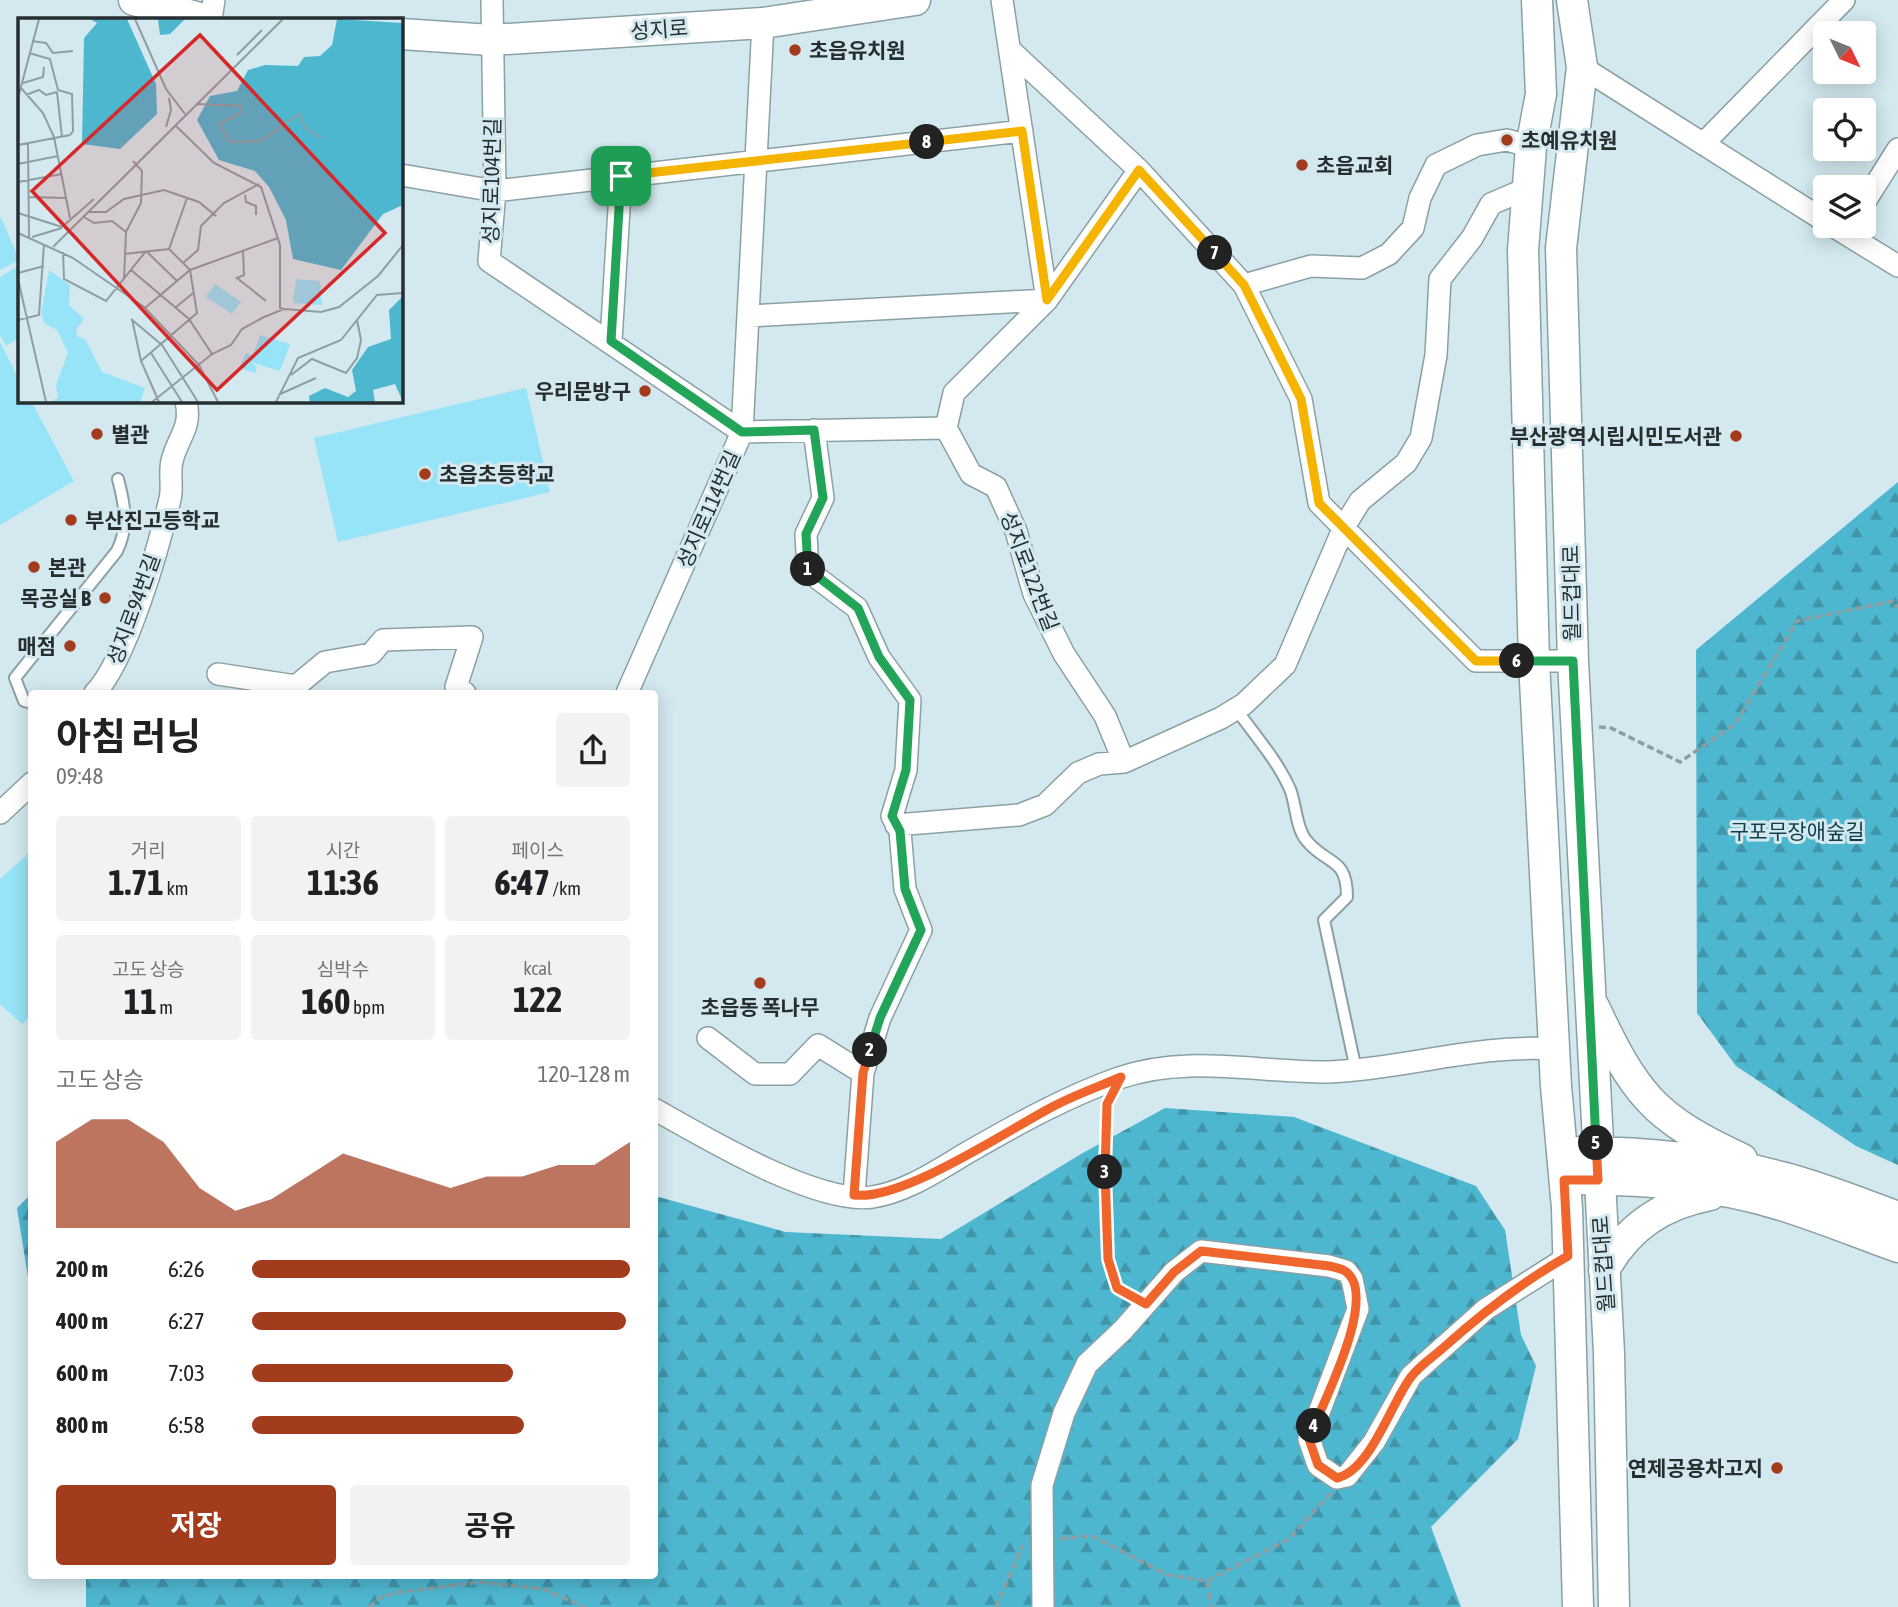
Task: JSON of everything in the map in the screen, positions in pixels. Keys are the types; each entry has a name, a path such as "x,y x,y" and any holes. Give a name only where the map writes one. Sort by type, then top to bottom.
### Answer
{"main road":[{"path":"134,0 199,18"},
{"name":"성지로","path":"402,34 491,40 915,0"},
{"name":"월드컵대로","path":"1536,0 1541,94 1531,146 1524,250 1534,661 1554,1049 1568,1256 1578,1607"},
{"name":"월드컵대로","path":"1572,0 1582,67 1561,248 1573,661 1604,1270 1614,1607"},
{"path":"1588,994 1619,1060 1651,1104 1700,1137 1784,1177 1898,1217"},
{"path":"1562,1166 1597,1166 1678,1157 1784,1177"},
{"path":"1597,1166 1779,1204 1898,1247"},
{"path":"1604,1270 1627,1237 1646,1219 1666,1207 1689,1199 1725,1192"}],"street":[{"path":"211,18 214,0"},
{"name":"성지로104번길","path":"492,0 495,191 489,261 742,432"},
{"path":"1002,0 1047,300"},
{"path":"1703,144 1844,0"},
{"name":"성지로114번길","path":"628,690 742,432 767,15"},
{"path":"1010,50 1139,170 1244,285 1301,399 1319,503 1476,661 1573,661"},
{"path":"1582,67 1813,213"},
{"path":"402,175 495,191 1022,131"},
{"path":"1244,285 1311,266 1362,268 1389,254 1413,228 1420,198 1436,165 1477,145 1507,140 1531,146"},
{"path":"1876,184 1898,149"},
{"path":"742,432 946,428 954,393 1047,300 1139,170"},
{"path":"611,341 621,176"},
{"path":"897,825 1019,815 1045,805 1078,773 1099,764 1124,762 1174,741 1236,709 1285,665 1344,527 1360,501 1406,463 1421,438 1436,355 1440,279 1472,238 1491,204 1528,188"},
{"path":"1857,238 1898,267"},
{"path":"749,316 1047,300"},
{"name":"성지로94번길","path":"98,690 107,681 145,587 171,495 172,462 190,418 186,402"},
{"name":"성지로122번길","path":"946,428 971,474 996,487 1016,531 1034,594 1064,654 1105,716 1124,762"},
{"path":"814,430 823,498 806,534 808,571 858,608 879,657 910,700 906,770 892,816 897,825 905,889 921,930 880,1018 863,1073 854,1195"},
{"path":"218,674 296,686 326,662 372,654 383,640 472,637 456,687 460,690"},
{"path":"0,813 28,787"},
{"path":"708,1038 755,1074 790,1074 818,1045 863,1073"},
{"path":"658,1112 745,1160 824,1192 872,1198 920,1180 1056,1105 1121,1077 1175,1065 1326,1072 1520,1047 1554,1049"},
{"path":"1043,1607 1042,1485 1064,1413 1087,1364 1174,1272 1201,1251 1329,1266 1346,1271 1352,1279 1358,1309 1309,1439 1318,1465 1337,1478 1347,1475 1374,1442 1411,1376 1486,1309 1534,1275 1568,1256"}],"lane":[{"path":"28,702 24,701 15,678 117,551 125,534 125,507 118,479"},
{"path":"1236,709 1277,765 1290,790 1305,839 1343,869 1347,879 1347,897 1324,920 1356,1070"}],"path":[{"path":"1576,726 1611,728 1679,762 1735,724 1797,621 1893,601 1898,608"},
{"path":"1121,1077 1107,1104 1104,1209 1108,1259 1117,1288 1146,1304"},
{"path":"996,1607 1024,1542 1092,1536 1168,1575 1207,1581 1289,1539 1347,1475"},
{"path":"1207,1581 1211,1607"},
{"path":"369,1607 381,1597 401,1592 480,1582 543,1589 585,1607"}],"green space":[{"name":"구포무장애숲길","path":"1898,482 1898,1165 1856,1146 1736,1066 1697,1013 1696,650"},
{"path":"1165,1108 1294,1117 1476,1186 1505,1230 1521,1335 1536,1366 1518,1439 1431,1527 1461,1607 86,1607 86,1579 658,1579 658,1197 786,1232 941,1239 1081,1154"},
{"path":"28,1197 28,1277 17,1208"}],"shaded area":[{"path":"0,218 18,261 0,270"},
{"path":"18,266 18,339 6,346 0,335 0,277"},
{"path":"0,342 18,377 18,402 32,402 74,481 0,525"},
{"path":"526,388 550,492 338,542 314,438"},
{"path":"28,854 28,1019 22,1024 0,1004 0,879"}],"place":[{"name":"초읍유치원","path":"795,50"},
{"name":"초예유치원","path":"1507,140"},
{"name":"초읍교회","path":"1302,165"},
{"name":"우리문방구","path":"645,391"},
{"name":"별관","path":"97,434"},
{"name":"부산광역시립시민도서관","path":"1736,436"},
{"name":"초읍초등학교","path":"425,474"},
{"name":"부산진고등학교","path":"71,520"},
{"name":"본관","path":"34,567"},
{"name":"목공실 B","path":"105,598"},
{"name":"매점","path":"70,646"},
{"name":"초읍동 폭나무","path":"760,983"},
{"name":"연제공용차고지","path":"1777,1468"}],"route":[{"path":"1022,131 1047,300 1139,170 1244,285 1301,399 1319,503 1476,661 1573,661 1598,1180 1564,1180 1568,1256 1534,1275 1486,1309 1411,1376 1374,1442 1347,1475 1337,1478 1318,1465 1312,1455 1309,1439 1358,1309 1352,1279 1346,1271 1329,1266 1201,1251 1174,1272 1146,1304 1117,1288 1108,1259 1104,1209 1107,1104 1121,1077 1056,1105 920,1180 872,1198 854,1195 863,1073 880,1018 921,930 905,889 900,831 892,816 906,770 910,700 879,657 858,608 808,571 806,534 823,498 814,430 742,432 611,341 621,176 1022,131"}]}
